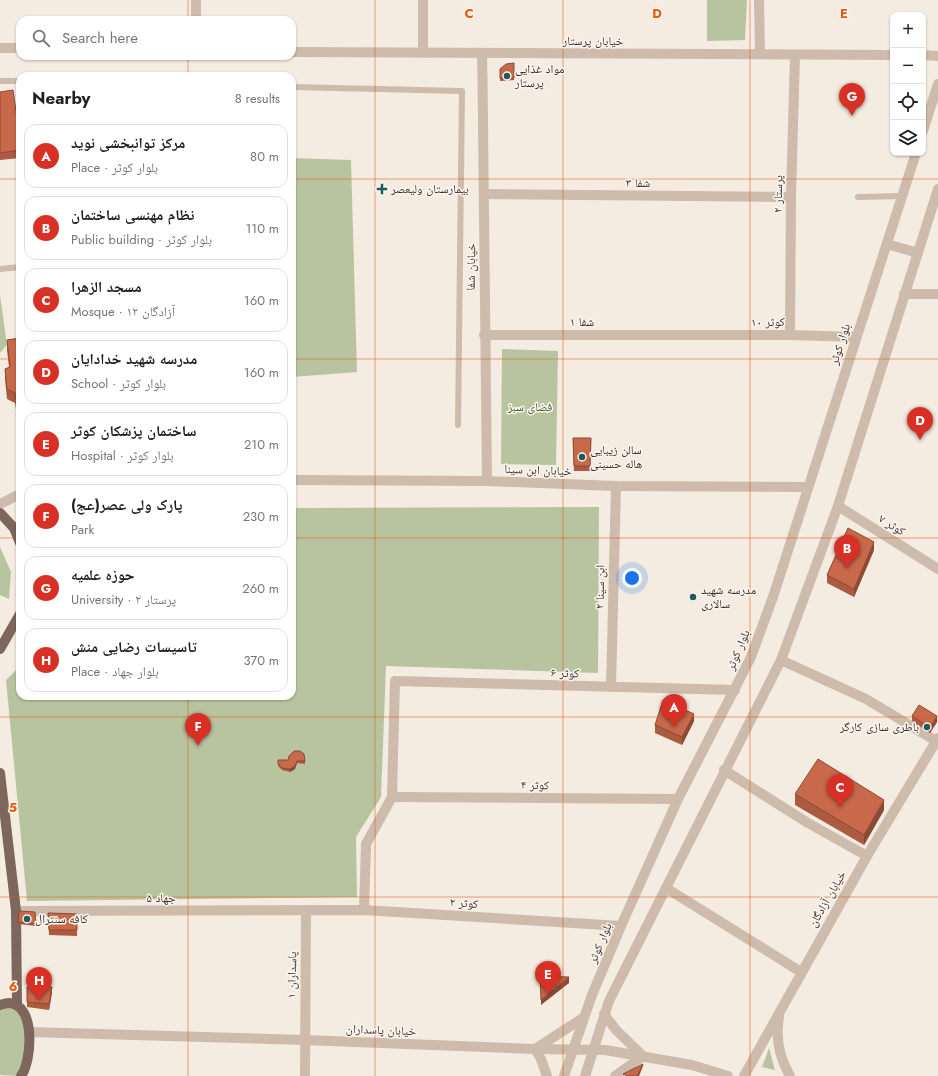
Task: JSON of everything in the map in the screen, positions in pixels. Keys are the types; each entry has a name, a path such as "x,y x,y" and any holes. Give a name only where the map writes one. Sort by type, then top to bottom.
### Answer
{"main road":[{"path":"0,513 14,528 16,533"},
{"path":"0,648 16,621"},
{"path":"0,773 16,911 17,1005"},
{"path":"0,1005 10,1003 17,1005 23,1012 29,1032 29,1060 21,1076"}],"street":[{"path":"196,0 196,16"},
{"path":"423,0 423,52"},
{"path":"759,0 760,54"},
{"path":"0,48 16,48"},
{"name":"خیابان پرستار","path":"296,52 890,55"},
{"name":"خیابان شفا","path":"482,54 485,194 484,335 487,481"},
{"name":"پرستار ۲","path":"790,335 791,197 795,55"},
{"path":"926,56 938,56"},
{"path":"926,122 938,84"},
{"name":"بلوار کوثر","path":"564,1076 583,1018 621,926 678,799 751,657 771,601 915,156"},
{"path":"585,1076 592,1049 609,1001 724,770 781,660 838,506 938,189"},
{"name":"شفا ۳","path":"485,194 791,197"},
{"path":"887,244 918,253"},
{"path":"904,294 938,294"},
{"name":"شفا ۱","path":"484,335 680,336"},
{"name":"کوثر ۱۰","path":"680,336 790,335 856,337"},
{"name":"خیابان ابن سینا","path":"296,480 487,481 616,486 808,487"},
{"name":"ابن سینا ۲","path":"611,687 616,486"},
{"path":"0,504 16,496"},
{"name":"کوثر ۷","path":"838,506 936,567"},
{"path":"781,660 866,699 937,740"},
{"name":"کوثر ۶","path":"392,797 395,681 735,690"},
{"name":"خیابان آزادگان","path":"744,1076 867,856 937,740"},
{"path":"724,770 808,824 867,856"},
{"path":"364,910 366,844 392,797"},
{"name":"کوثر ۴","path":"392,797 678,799"},
{"path":"666,888 742,937 801,972"},
{"name":"کوثر ۲","path":"306,911 364,910 621,926"},
{"name":"جهاد ۵","path":"16,911 306,911"},
{"name":"پاسداران ۱","path":"305,1076 304,1040 306,911"},
{"path":"592,995 609,1001"},
{"path":"781,1008 777,1031 779,1050 782,1063 790,1076"},
{"path":"604,1014 616,1030 643,1056 615,1076"},
{"path":"547,1076 541,1059 535,1049 583,1018"},
{"name":"خیابان پاسداران","path":"29,1032 304,1040 535,1049 592,1049 692,1065 728,1076"}],"lane":[{"path":"0,81 16,81"},
{"path":"296,87 462,92 458,425"},
{"path":"858,197 902,196"},
{"path":"0,269 16,267"}],"green space":[{"path":"707,0 747,0 745,40 707,41"},
{"path":"296,158 351,160 357,372 296,377"},
{"path":"0,295 7,345 0,353"},
{"name":"فضای سبز","path":"502,349 558,351 556,465 501,464"},
{"path":"599,507 598,673 386,666 381,797 356,837 357,897 27,901 6,680 16,670 16,700 296,700 296,508"},
{"path":"0,547 11,572 9,599 0,595"},
{"path":"9,1004 21,1012 28,1051 19,1076 0,1075 0,1006"},
{"path":"769,1048 775,1070 762,1067"}],"building":[{"name":"مواد غذایی پرستار","path":"514,63 514,78 500,78 500,69 506,64"},
{"path":"13,90 16,111 16,151 0,153 0,92"},
{"path":"16,339 16,399 15,393 7,389 5,369 10,367 7,340"},
{"name":"سالن زیبایی هاله حسینی","path":"573,438 591,438 590,466 574,466"},
{"path":"848,528 874,542 854,589 827,575"},
{"path":"663,700 694,714 682,737 655,725"},
{"path":"919,705 937,716 930,728 912,716"},
{"path":"294,751 300,751 304,754 305,761 297,761 295,766 290,769 282,768 278,764 278,760 288,760 289,756"},
{"path":"818,759 884,800 864,835 795,794"},
{"name":"کافه سنترال","path":"19,911 35,912 36,924 18,922"},
{"path":"48,913 77,914 77,930 49,930"},
{"path":"540,976 569,977 541,1000"},
{"path":"27,987 52,987 49,1004 27,1002"},
{"path":"643,1064 637,1076 628,1076 623,1074"}],"place":[{"name":"مواد غذایی پرستار","path":"507,76"},
{"name":"حوزه علمیه","path":"852,116"},
{"name":"بیمارستان ولیعصر","path":"382,189"},
{"name":"مدرسه شهید خدادایان","path":"920,440"},
{"name":"سالن زیبایی هاله حسینی","path":"582,457"},
{"name":"نظام مهنسی ساختمان","path":"847,568"},
{"name":"مدرسه شهید سالاری","path":"693,597"},
{"name":"مرکز توانبخشی نوید","path":"674,727"},
{"name":"باطری سازی کارگر","path":"927,727"},
{"name":"پارک ولی عصر(عج)","path":"198,746"},
{"name":"مسجد الزهرا","path":"840,807"},
{"name":"کافه سنترال","path":"27,919"},
{"name":"ساختمان پزشکان کوثر","path":"548,994"},
{"name":"تاسیسات رضایی منش","path":"39,1000"}]}
